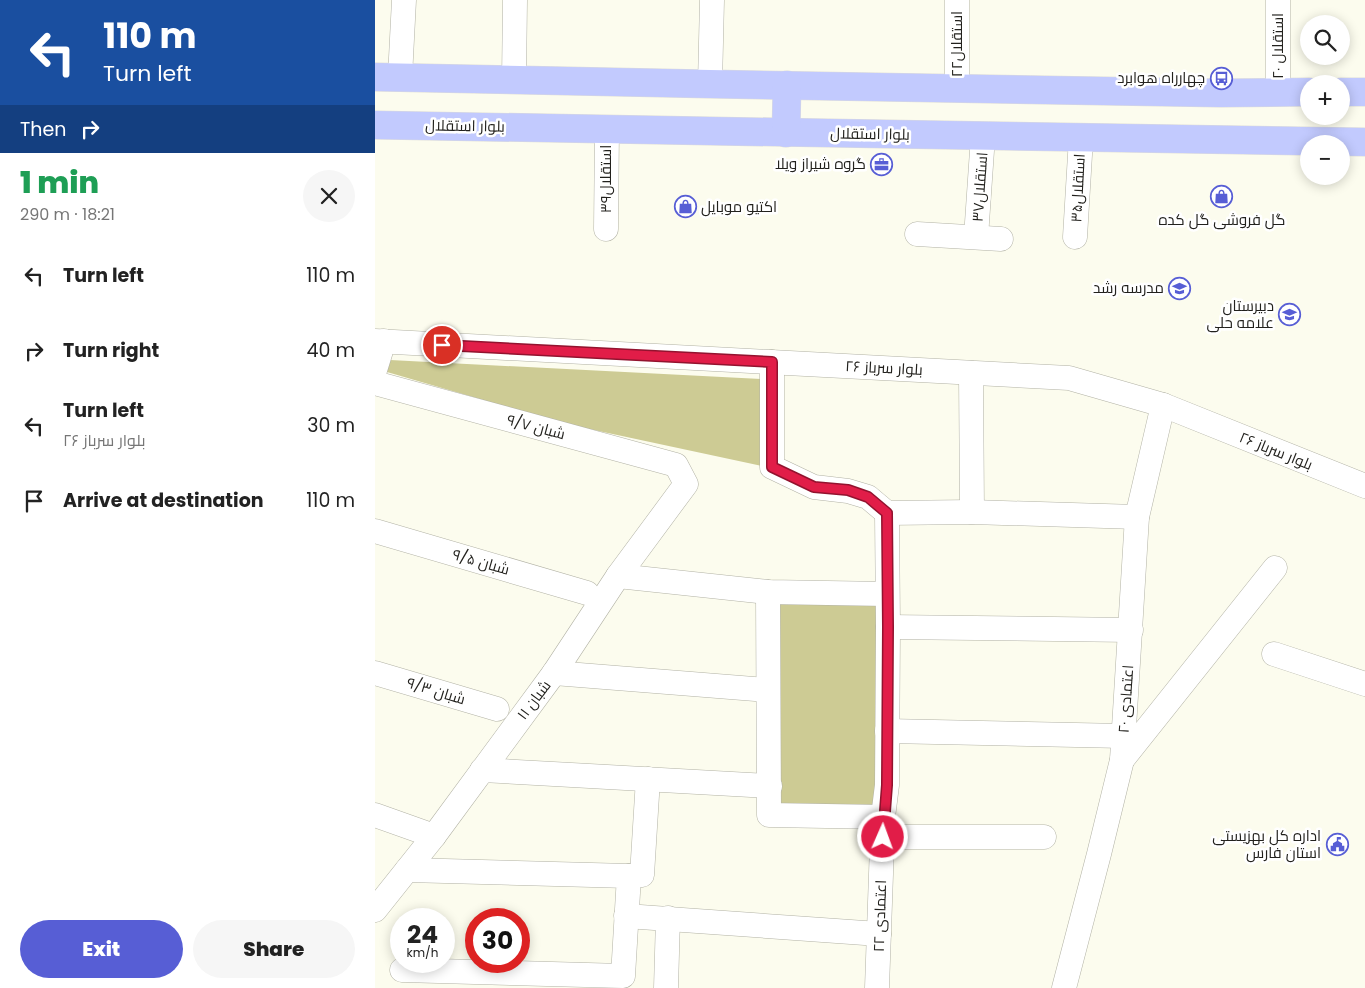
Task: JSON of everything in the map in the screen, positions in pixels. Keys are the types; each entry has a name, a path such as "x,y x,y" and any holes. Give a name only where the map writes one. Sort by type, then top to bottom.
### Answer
{"main road":[{"path":"388,77 957,89 1220,93 1300,92"},
{"path":"786,133 787,86"},
{"path":"1350,92 1365,92"},
{"name":"بلوار استقلال","path":"375,125 1365,142"}],"street":[{"path":"388,77 404,0"},
{"path":"514,80 515,0"},
{"path":"710,84 712,0"},
{"name":"استقلال۲۲","path":"957,0 957,89"},
{"name":"۲۰ استقلال","path":"1278,0 1278,91"},
{"name":"استقلال۳۹","path":"606,229 607,129"},
{"name":"استقلال۳۷","path":"976,238 983,136"},
{"name":"استقلال۳۵","path":"1075,237 1081,138"},
{"name":"استقلال۳۷","path":"917,234 1001,239"},
{"path":"375,370 379,341"},
{"name":"۲۶ بلوار سرباز","path":"379,341 1069,378 1163,405 1365,486"},
{"path":"772,362 772,467 814,487 848,490 868,497 887,513 972,512 1137,517"},
{"path":"971,373 972,512"},
{"name":"۹/۷ شبان","path":"375,383 676,465 686,484"},
{"name":"۲۰ اعتمادی","path":"1064,988 1122,760 1137,517 1163,405"},
{"name":"۱۱ شبان","path":"375,910 434,836 554,673 618,576 686,484"},
{"name":"۲۲ اعتمادی","path":"877,988 883,827 887,785 887,513"},
{"name":"۹/۵ شبان","path":"375,531 587,593"},
{"path":"1122,760 1275,568"},
{"path":"618,576 768,592 887,594"},
{"path":"768,592 769,815 883,827 1044,837"},
{"path":"888,627 1131,630"},
{"path":"1274,654 1365,684"},
{"name":"۹/۳ شبان","path":"375,672 497,709"},
{"path":"554,673 768,690"},
{"path":"887,731 1124,736"},
{"path":"482,770 769,786"},
{"path":"407,870 642,876 648,779"},
{"path":"375,815 434,836"},
{"path":"455,971 623,976 629,876"},
{"path":"626,916 879,934"},
{"path":"666,988 668,918"}],"shaded area":[{"path":"390,360 761,379 762,466 566,424 387,372"},
{"path":"774,599 880,599 879,806 773,806"}],"place":[{"name":"چهارراه هوابرد","path":"1221,78"},
{"name":"گروه شیراز ویلا","path":"882,164"},
{"name":"گل فروشی گل کده","path":"1222,197"},
{"name":"اکتیو موبایل","path":"685,207"},
{"name":"مدرسه رشد","path":"1180,288"},
{"name":"دبیرستان علامه حلی","path":"1290,315"},
{"name":"اداره کل بهزیستی استان فارس","path":"1337,845"}],"route":[{"path":"442,345 772,362 772,467 814,487 848,490 868,497 887,513 887,785 883,817 883,837"}]}
